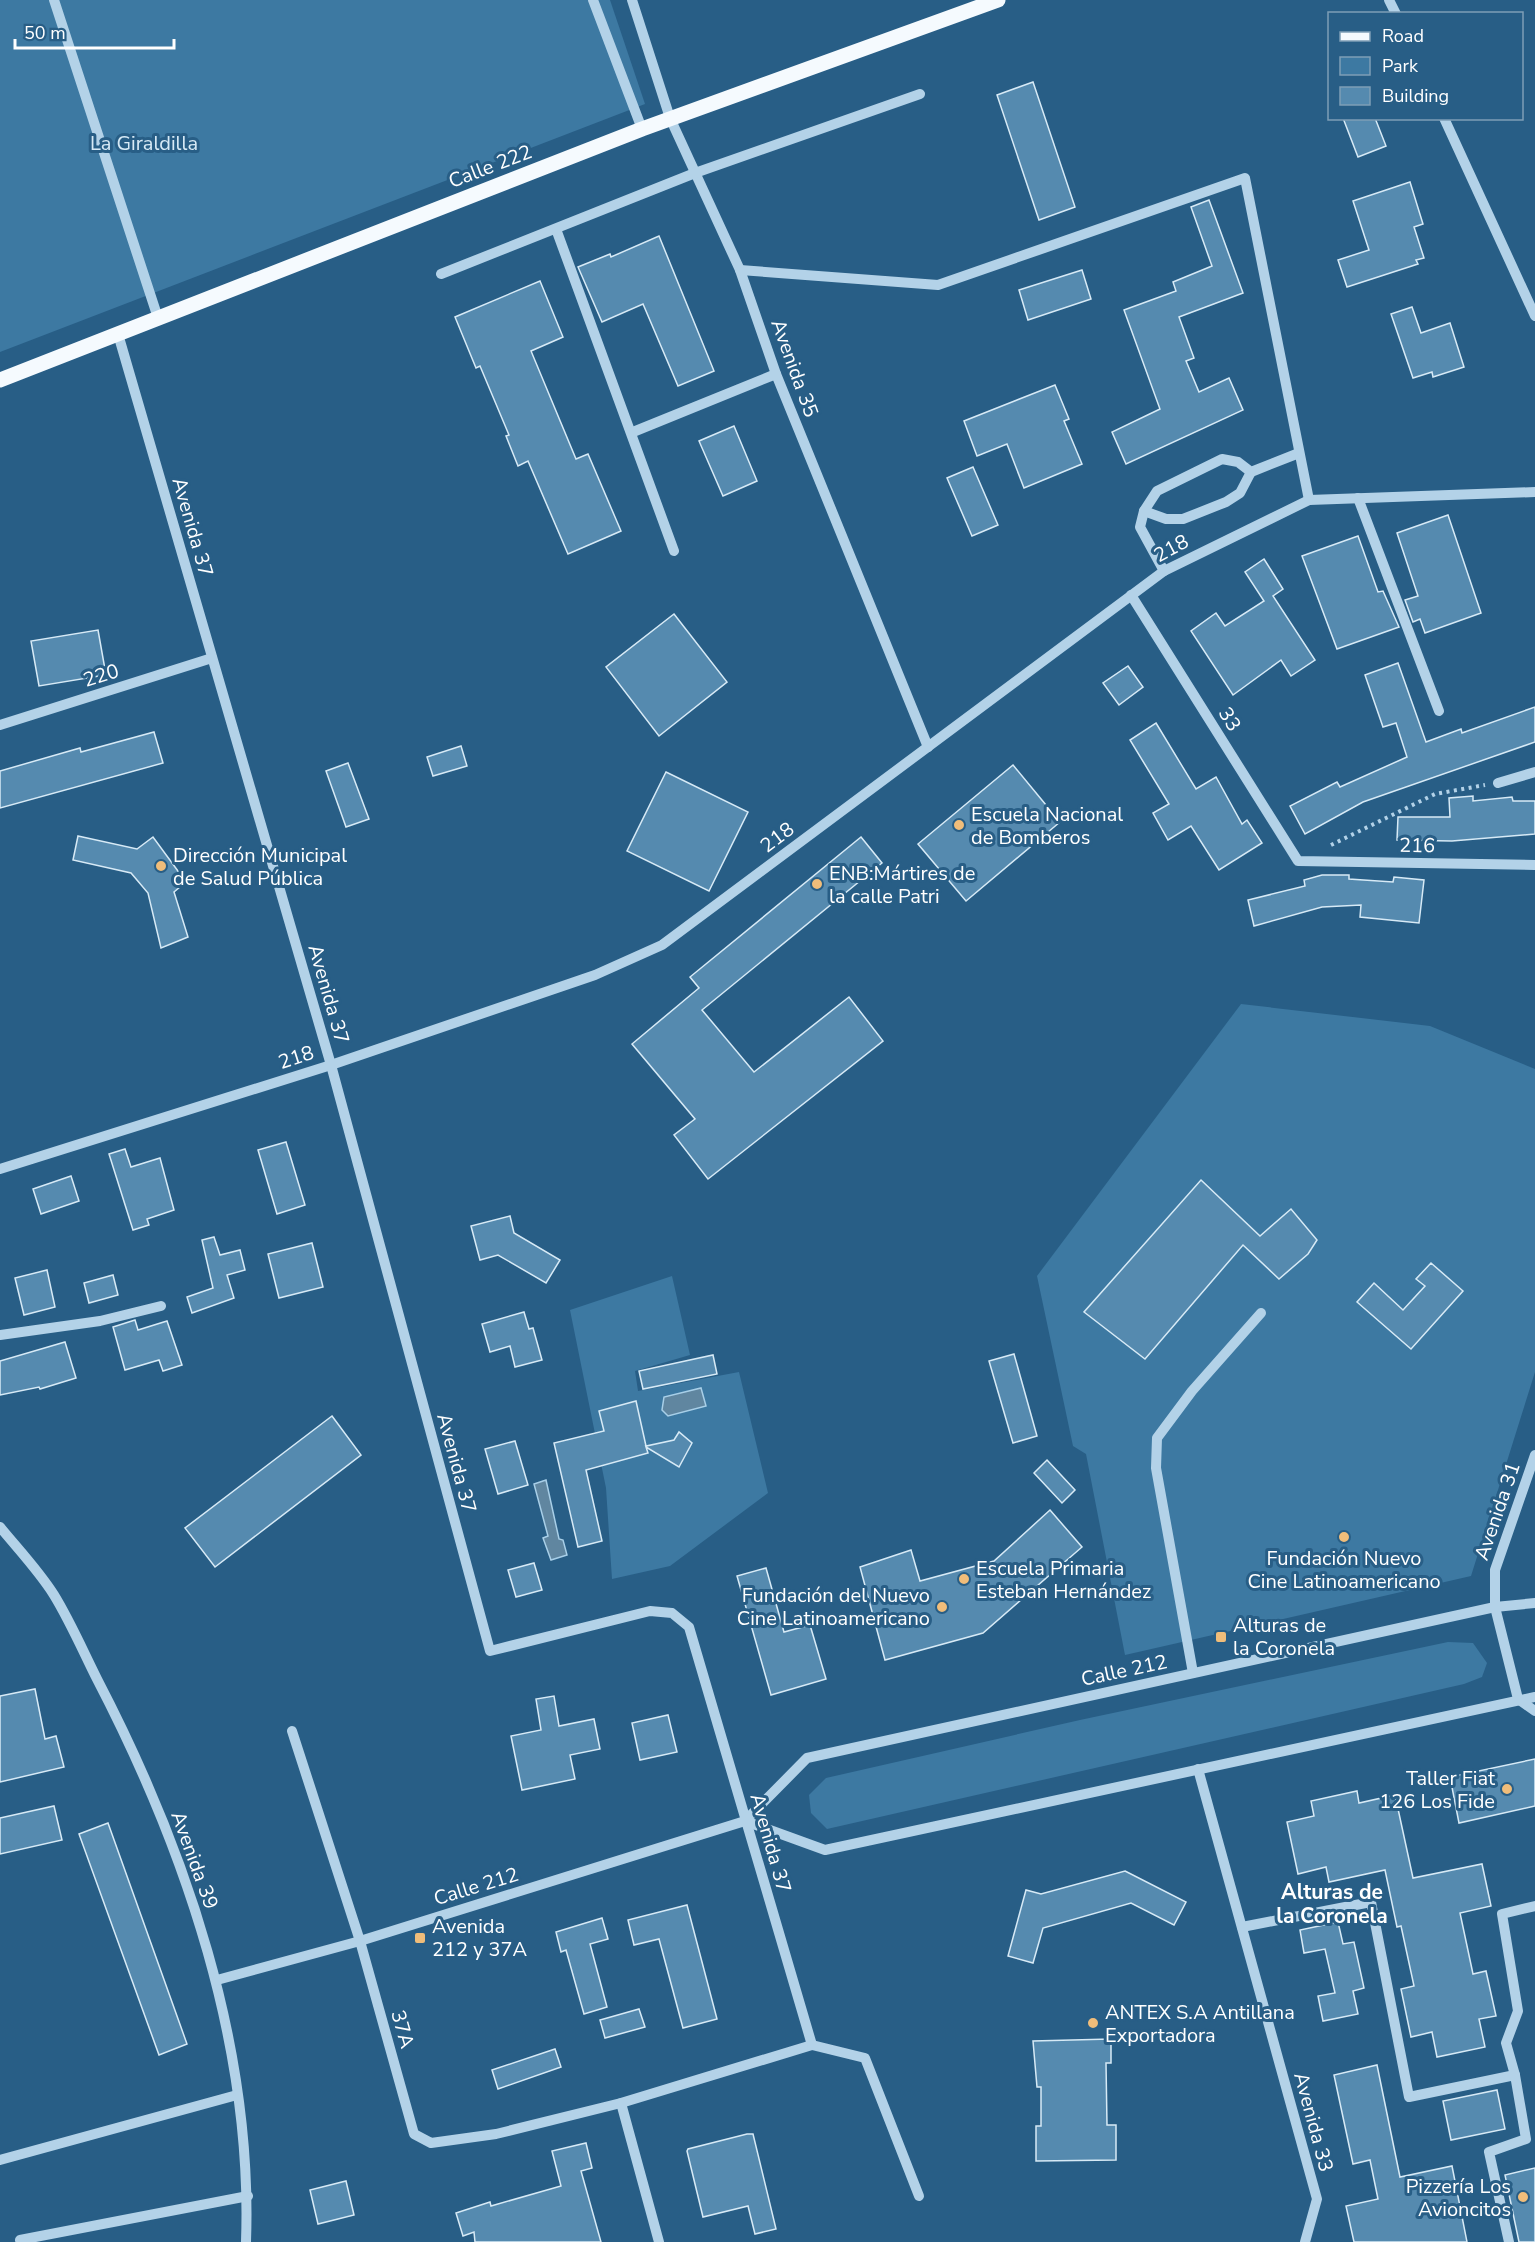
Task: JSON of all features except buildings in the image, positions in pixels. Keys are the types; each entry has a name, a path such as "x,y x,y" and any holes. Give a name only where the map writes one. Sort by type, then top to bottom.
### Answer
{"main road":[{"name":"Calle 222","path":"0,380 670,118 999,0"}],"street":[{"path":"54,0 158,318"},
{"path":"593,0 642,129"},
{"name":"Avenida 35","path":"632,0 670,118 740,270 776,374 928,747"},
{"path":"441,274 695,173 920,94"},
{"path":"1445,120 1535,316"},
{"path":"740,270 938,285 1245,178 1309,500"},
{"path":"556,229 633,432 674,550"},
{"name":"Avenida 37","path":"118,334 331,1065 490,1651 650,1611 672,1613 689,1627 812,2045"},
{"path":"633,432 776,374"},
{"path":"1144,511 1166,519 1183,519 1226,502 1240,493 1251,472 1299,453"},
{"path":"1164,571 1140,527 1144,511 1157,491 1222,459 1238,462 1251,472"},
{"name":"218","path":"0,1169 331,1065 595,975 662,945 1164,571 1309,500 1535,492"},
{"path":"1358,498 1439,711"},
{"name":"33","path":"1131,596 1298,861"},
{"name":"220","path":"0,725 212,658"},
{"path":"1498,783 1535,772"},
{"name":"216","path":"1298,861 1535,865"},
{"path":"0,1335 100,1321 161,1306"},
{"path":"1193,1673 1156,1467 1157,1438 1192,1391 1261,1313"},
{"name":"Avenida 31","path":"1518,1699 1495,1607 1495,1570 1534,1459"},
{"name":"Avenida 39","path":"0,1527 53,1594 128,1737 185,1874 217,1980 237,2095 246,2155 248,2196 246,2242"},
{"name":"Calle 212","path":"217,1980 360,1941 745,1821 807,1758 1495,1607 1535,1603"},
{"path":"745,1821 825,1850 1535,1697"},
{"path":"1518,1699 1535,1711"},
{"name":"37A","path":"292,1731 360,1941 414,2134 431,2143 496,2134 621,2103"},
{"name":"Avenida 33","path":"1198,1769 1317,2199 1305,2242"},
{"path":"1242,1927 1371,1902 1409,2097 1515,2075"},
{"path":"1509,2242 1489,2152 1526,2139 1515,2075 1506,2043 1518,2012 1502,1914 1535,1906"},
{"path":"659,2242 621,2103 812,2045 865,2058 919,2196"},
{"path":"0,2160 237,2095"},
{"path":"20,2240 248,2196"}],"path":[{"path":"1330,846 1435,794 1498,783"}],"green space":[{"name":"La Giraldilla","path":"0,0 610,0 645,104 0,352"},
{"path":"1241,1004 1430,1026 1535,1069 1535,1372 1471,1576 1125,1655 1086,1454 1073,1446 1037,1276"},
{"path":"672,1276 690,1355 635,1371 638,1391 739,1372 768,1493 670,1566 612,1579 606,1488 570,1310"},
{"path":"1448,1642 1473,1643 1487,1663 1482,1677 1464,1684 827,1829 811,1813 809,1795 826,1778 1080,1720"}],"shaded area":[{"path":"701,1388 706,1406 668,1416 662,1410 664,1397"},
{"path":"546,1480 559,1539 563,1540 567,1555 551,1560 543,1538 548,1536 534,1484"}],"place":[{"name":"Escuela Nacional de Bomberos","path":"959,825"},
{"name":"Dirección Municipal de Salud Pública","path":"161,866"},
{"name":"ENB:Mártires de la calle Patri","path":"817,884"},
{"name":"Fundación Nuevo Cine Latinoamericano","path":"1344,1537"},
{"name":"Escuela Primaria Esteban Hernández","path":"964,1579"},
{"name":"Fundación del Nuevo Cine Latinoamericano","path":"942,1607"},
{"name":"Alturas de la Coronela","path":"1221,1637"},
{"name":"Taller Fiat 126 Los Fide","path":"1507,1789"},
{"name":"Avenida 212 y 37A","path":"420,1938"},
{"name":"ANTEX S.A Antillana Exportadora","path":"1093,2023"},
{"name":"Pizzería Los Avioncitos","path":"1523,2197"}],"district":[{"name":"Alturas de la Coronela","path":"1332,1904"}]}
